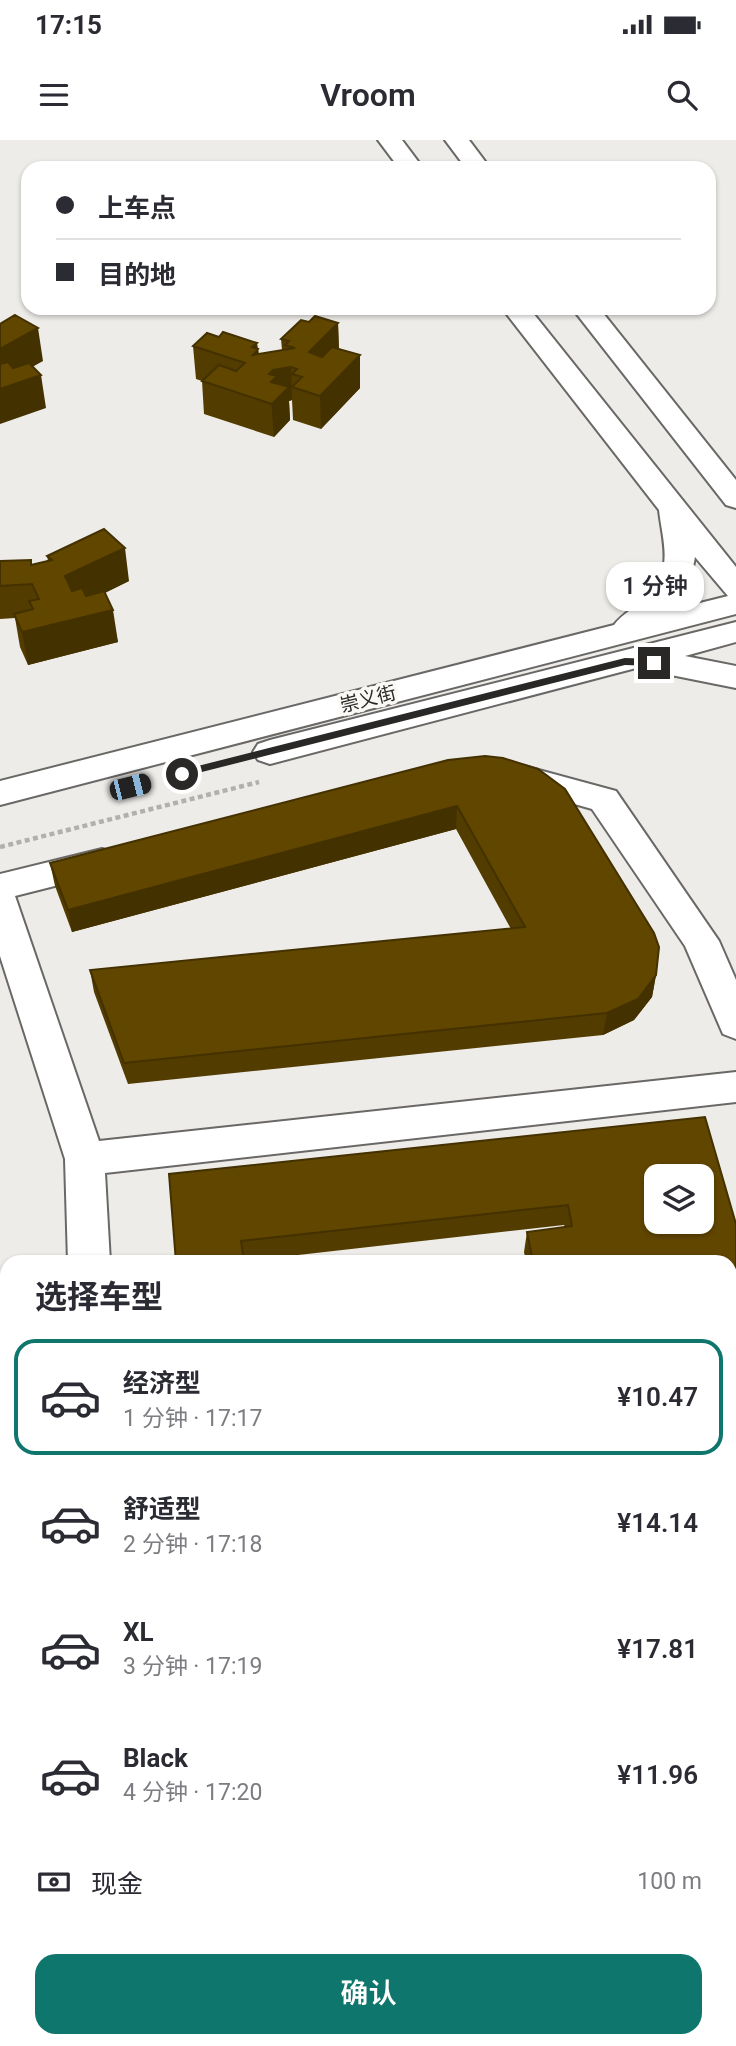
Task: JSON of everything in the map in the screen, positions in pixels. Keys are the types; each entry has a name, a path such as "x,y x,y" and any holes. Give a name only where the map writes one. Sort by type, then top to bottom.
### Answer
{"street":[{"path":"390,140 406,161"},
{"path":"457,140 473,161"},
{"path":"521,315 736,588"},
{"path":"591,315 691,442 725,478 736,499"},
{"path":"599,414 640,447 664,454 683,453 691,442"},
{"path":"621,648 673,585 682,561 682,536 674,512 658,489"},
{"name":"崇义街","path":"0,793 621,648 736,604"},
{"path":"0,820 621,648 736,632"},
{"path":"621,648 736,677"},
{"path":"483,767 604,800 701,941 736,1024"},
{"path":"0,887 134,854"},
{"path":"0,901 85,1159 89,1255"},
{"path":"85,1159 736,1087"}],"building":[{"path":"15,315 38,328 0,349 0,324"},
{"path":"315,316 338,323 309,352 322,357 332,347 360,355 320,396 292,387 302,377 292,374 297,369 291,367 273,370 269,374 277,376 271,382 289,387 272,404 202,381 219,365 236,371 245,363 193,346 207,333 219,337 223,332 257,343 252,347 258,349 253,355 295,348 285,345 289,341 281,339 301,320 309,322"},
{"path":"8,362 13,368 29,363 41,375 0,389 0,364"},
{"path":"104,529 125,548 65,576 72,591 82,588 86,596 104,591 113,610 22,632 14,614 33,609 29,601 39,599 32,584 0,586 0,561 31,560 31,565 52,560 47,556"},
{"path":"485,756 503,758 538,769 565,789 654,933 659,947 656,975 638,999 607,1013 124,1063 90,970 525,927 457,806 68,910 50,863 448,760"},
{"path":"705,1117 736,1224 736,1255 532,1255 527,1232 572,1226 568,1205 241,1241 243,1255 175,1255 169,1174"}],"route":[{"path":"182,774 625,662 654,663"}]}
